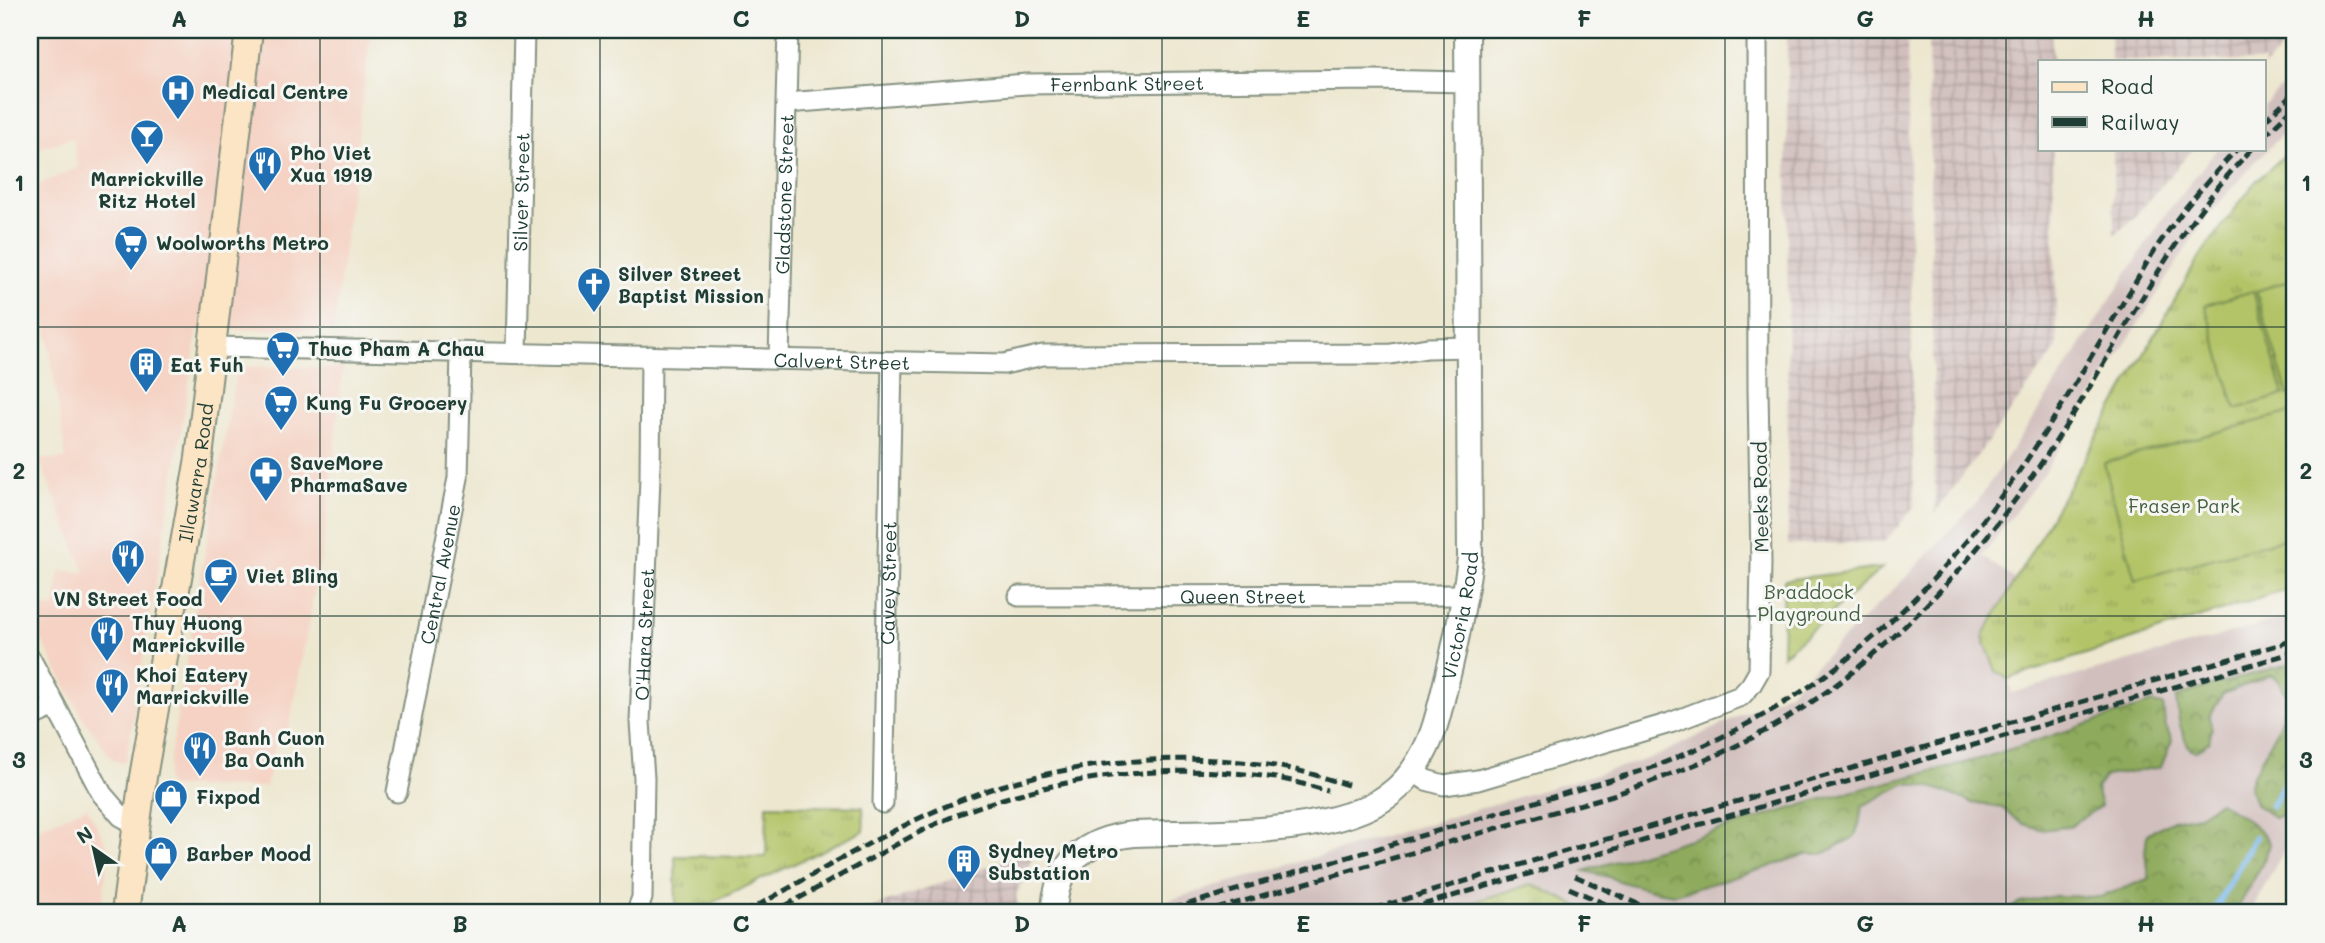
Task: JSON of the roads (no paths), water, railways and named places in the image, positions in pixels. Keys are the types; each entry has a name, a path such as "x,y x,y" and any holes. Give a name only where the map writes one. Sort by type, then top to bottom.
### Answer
{"main road":[{"name":"Illawarra Road","path":"125,913 163,655 198,458 249,30"}],"street":[{"name":"Silver Street","path":"517,353 524,30"},
{"name":"Gladstone Street","path":"779,358 788,30"},
{"name":"Victoria Road","path":"1054,913 1056,892 1064,874 1076,856 1096,842 1134,834 1275,828 1327,821 1361,811 1391,794 1413,771 1424,753 1444,690 1466,595 1470,558 1471,347 1467,30"},
{"name":"Meeks Road","path":"1413,771 1426,780 1444,785 1478,780 1670,723 1741,696 1759,671 1761,562 1757,30"},
{"name":"Fernbank Street","path":"787,103 1026,84 1374,80 1467,82"},
{"name":"Calvert Street","path":"212,347 1004,364 1043,355 1391,354 1427,348 1471,347"},
{"name":"Central Avenue","path":"397,792 458,478 461,353"},
{"name":"O'Hara Street","path":"637,913 642,898 644,778 640,722 650,478 651,356"},
{"name":"Cavey Street","path":"883,803 892,362"},
{"name":"Queen Street","path":"1018,596 1466,595"},
{"path":"30,658 103,794 121,816 136,824"},
{"path":"30,717 55,706"}],"waterway":[{"path":"2272,806 2295,764"},
{"path":"2213,913 2255,837"},
{"path":"1511,908 1512,913"}],"railway":[{"path":"2266,119 2295,92"},
{"path":"2266,134 2295,106"},
{"path":"1158,913 1648,769 1742,726 1787,701 1830,672 1889,623 1968,539 2049,427 2161,240 2236,150"},
{"path":"1202,913 1613,795 1742,743 1828,691 1871,657 1911,620 1986,538 2051,449 2180,239 2202,207 2251,150"},
{"path":"1359,913 2295,640"},
{"path":"1394,913 2295,652"},
{"path":"744,913 875,840 956,802 995,788 1077,768 1162,760 1246,762 1286,768 1348,785"},
{"path":"772,913 940,822 997,801 1077,781 1118,775 1201,771 1282,779 1328,791"},
{"path":"1575,876 1658,913"},
{"path":"1569,888 1626,913"}],"place":[{"name":"Medical Centre","path":"178,121"},
{"name":"Marrickville Ritz Hotel","path":"147,166"},
{"name":"Pho Viet Xua 1919","path":"265,193"},
{"name":"Woolworths Metro","path":"131,272"},
{"name":"Silver Street Baptist Mission","path":"594,314"},
{"name":"Thuc Pham A Chau","path":"283,378"},
{"name":"Eat Fuh","path":"146,394"},
{"name":"Kung Fu Grocery","path":"281,432"},
{"name":"SaveMore PharmaSave","path":"266,503"},
{"name":"VN Street Food","path":"128,586"},
{"name":"Viet Bling","path":"221,605"},
{"name":"Thuy Huong Marrickville","path":"107,663"},
{"name":"Khoi Eatery Marrickville","path":"112,715"},
{"name":"Banh Cuon Ba Oanh","path":"200,778"},
{"name":"Fixpod","path":"171,826"},
{"name":"Barber Mood","path":"161,883"},
{"name":"Sydney Metro Substation","path":"964,891"}],"park label":[{"name":"Fraser Park","path":"2184,505"},
{"name":"Braddock Playground","path":"1809,602"}]}
